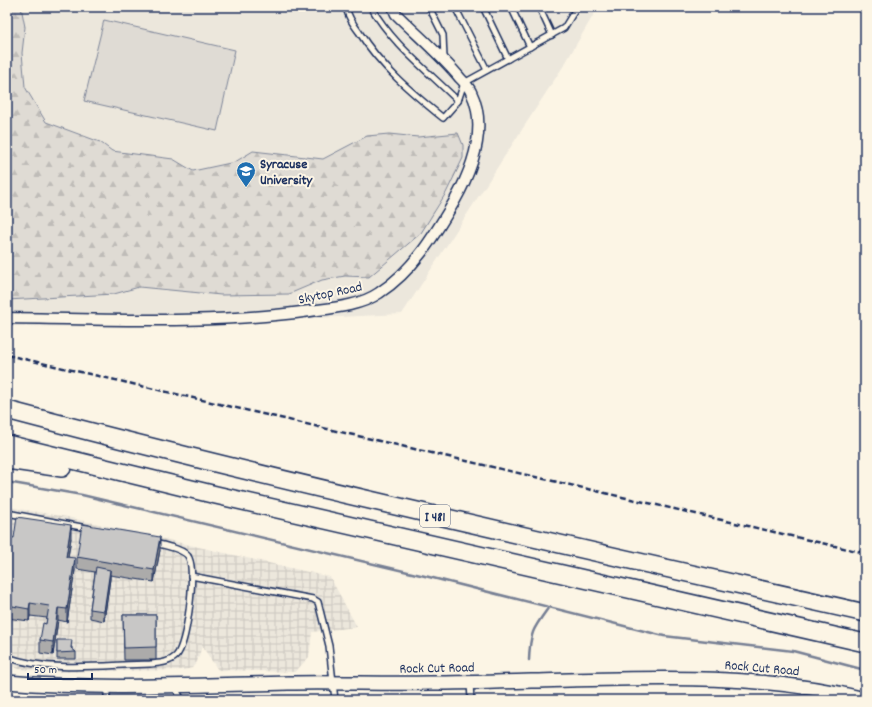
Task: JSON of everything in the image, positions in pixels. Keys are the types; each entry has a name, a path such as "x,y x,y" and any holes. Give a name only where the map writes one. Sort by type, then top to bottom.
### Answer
{"highway":[{"name":"I 481","path":"7,410 215,464 386,505 865,613"},
{"name":"I 481","path":"7,444 216,495 864,641"},
{"path":"7,460 76,470 216,495"}],"street":[{"name":"Skytop Road","path":"7,318 249,319 337,307 359,302 378,294 398,279 418,257 437,232 459,192 476,146 478,117 471,91 444,60 396,14 393,7"},
{"name":"Rock Cut Road","path":"7,682 52,686 107,686 470,682 673,677 751,680 816,688 865,699"}],"lane":[{"path":"346,7 348,15 369,49 402,84 443,118 458,101 464,83 564,28 575,8"},
{"path":"371,7 383,28 458,101"},
{"path":"429,7 443,35 444,60"},
{"path":"455,7 487,70"},
{"path":"483,7 508,59"},
{"path":"511,7 530,47"},
{"path":"539,7 552,35"},
{"path":"7,513 96,530"},
{"path":"7,657 22,662 60,666 165,663 175,657 182,648 192,590 190,558 186,554 171,547 148,542"},
{"path":"191,576 313,599 318,602 329,646 335,700"},
{"path":"470,682 471,700"},
{"path":"173,685 182,700"},
{"path":"107,686 107,700"}],"shaded area":[{"name":"Syracuse University","path":"7,7 598,7 566,62 402,314 126,327 7,326"},
{"path":"7,507 67,517 330,577 357,627 312,632 309,657 295,672 218,670 202,646 197,662 192,668 184,670 50,672 19,669 7,664"}],"green space":[{"path":"7,7 21,7 25,27 22,53 25,87 46,122 100,142 112,151 173,159 193,171 235,162 253,151 323,159 367,136 389,134 418,137 458,133 463,145 463,158 446,193 421,233 369,277 345,276 322,280 289,294 221,295 139,287 114,294 7,300"},
{"path":"104,20 235,50 217,131 84,101"}],"building":[{"path":"17,517 71,525 66,557 75,558 67,609 58,608 53,642 40,640 43,623 46,624 49,606 30,603 29,609 7,605 7,542 8,543 9,537 14,538"},
{"path":"82,524 160,537 154,570 77,557"},
{"path":"96,567 110,570 104,611 90,609"},
{"path":"123,615 156,615 156,647 124,648"},
{"path":"57,640 72,640 71,648 76,652 57,653"}],"waterway":[{"path":"7,482 82,495 429,577 664,636 793,651 865,670"},
{"path":"529,660 530,643 533,631 549,607"}],"railway":[{"path":"7,355 865,553"}],"place":[{"name":"Syracuse University","path":"246,188"}]}
